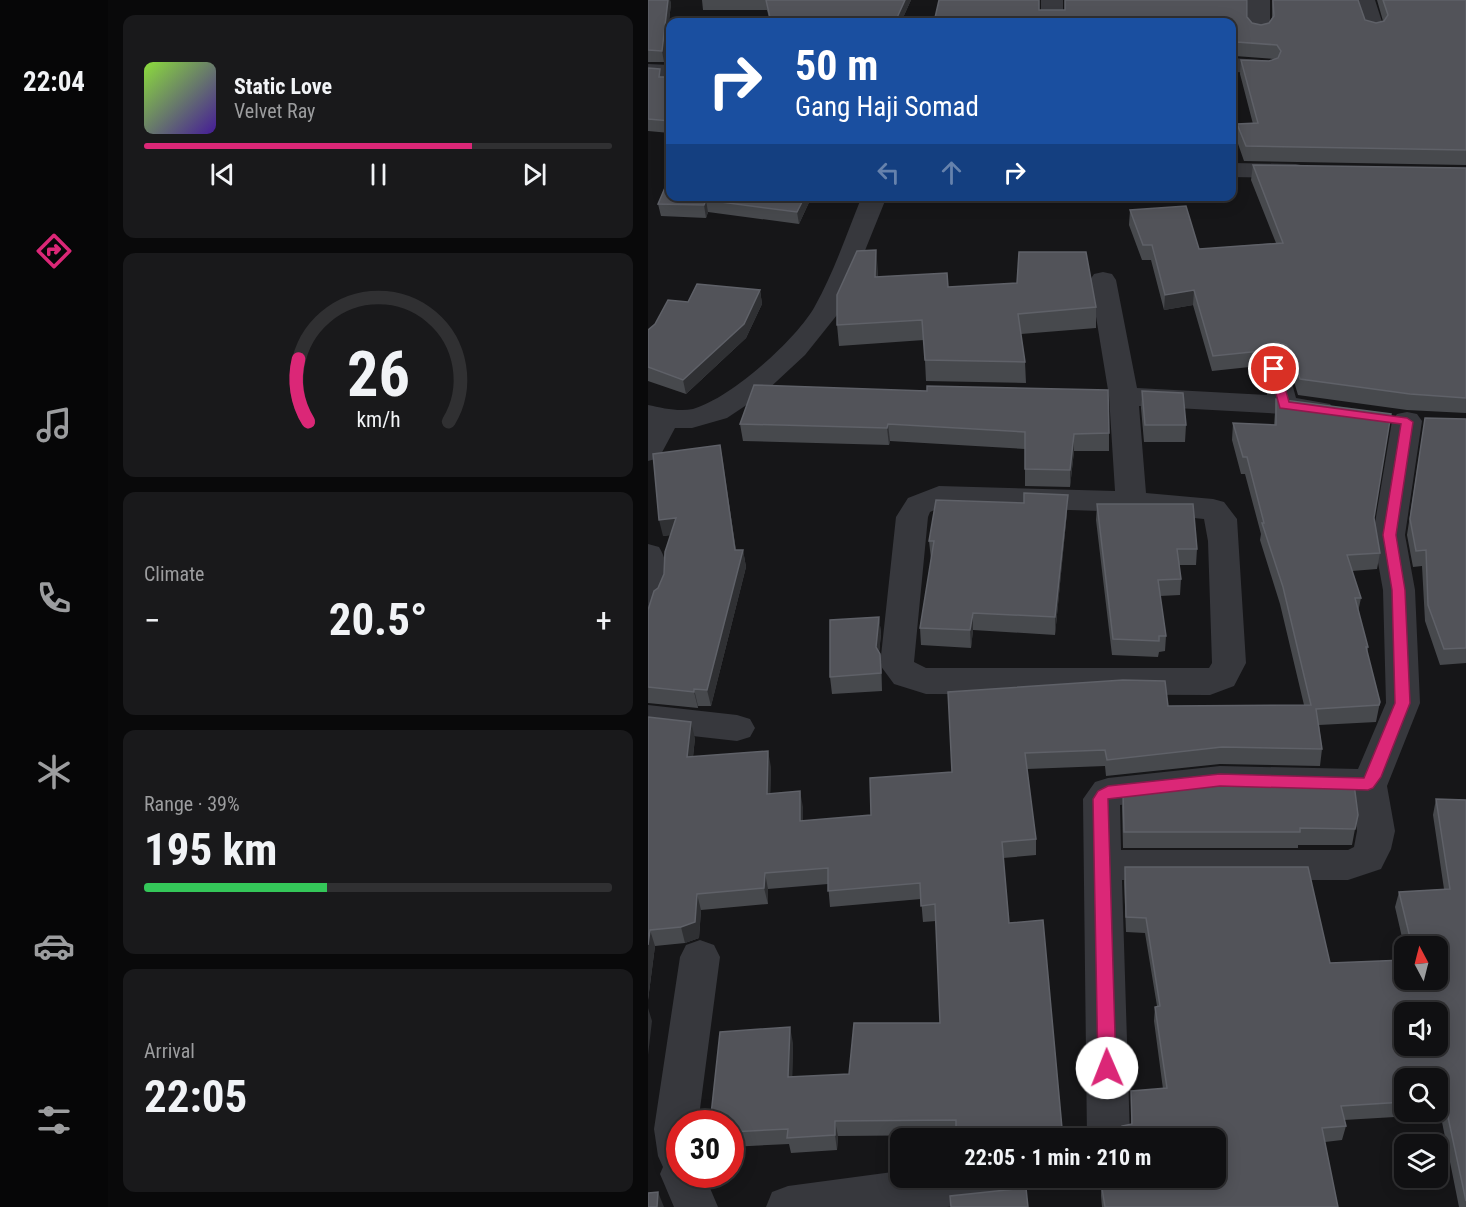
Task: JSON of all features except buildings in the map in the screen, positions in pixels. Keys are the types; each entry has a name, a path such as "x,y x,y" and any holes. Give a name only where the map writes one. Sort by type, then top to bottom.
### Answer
{"street":[{"path":"1052,0 1052,18"},
{"path":"1258,30 1259,0"},
{"path":"1364,0 1373,28"},
{"path":"1236,65 1267,66"},
{"path":"648,71 666,72"},
{"path":"1236,170 1314,171"},
{"path":"648,451 656,416 692,419 717,411 753,388 795,348 827,310 873,201"},
{"path":"1103,280 1113,396 1131,502"},
{"path":"1274,369 1284,405"},
{"path":"753,388 788,388"},
{"path":"1113,396 1284,405 1341,413"},
{"path":"1103,865 1348,865 1368,858 1375,847 1377,829 1368,784 1373,777 1403,703 1399,590 1389,535 1408,421"},
{"path":"939,496 1131,502 1213,509 1221,519 1224,540 1229,663 1222,677 1210,682 926,681 906,675 897,665 912,517 919,505 939,496"},
{"path":"648,555 652,580 648,596"},
{"path":"648,717 737,728"},
{"path":"1108,1128 1101,799 1108,792 1220,780 1368,784"},
{"path":"679,1110 700,957"},
{"path":"688,1188 696,1207"},
{"path":"788,1207 932,1188"}],"route":[{"path":"1107,1068 1101,799 1103,795 1108,792 1220,780 1368,784 1373,777 1403,703 1399,590 1389,535 1407,422 1284,405 1274,369"}]}
